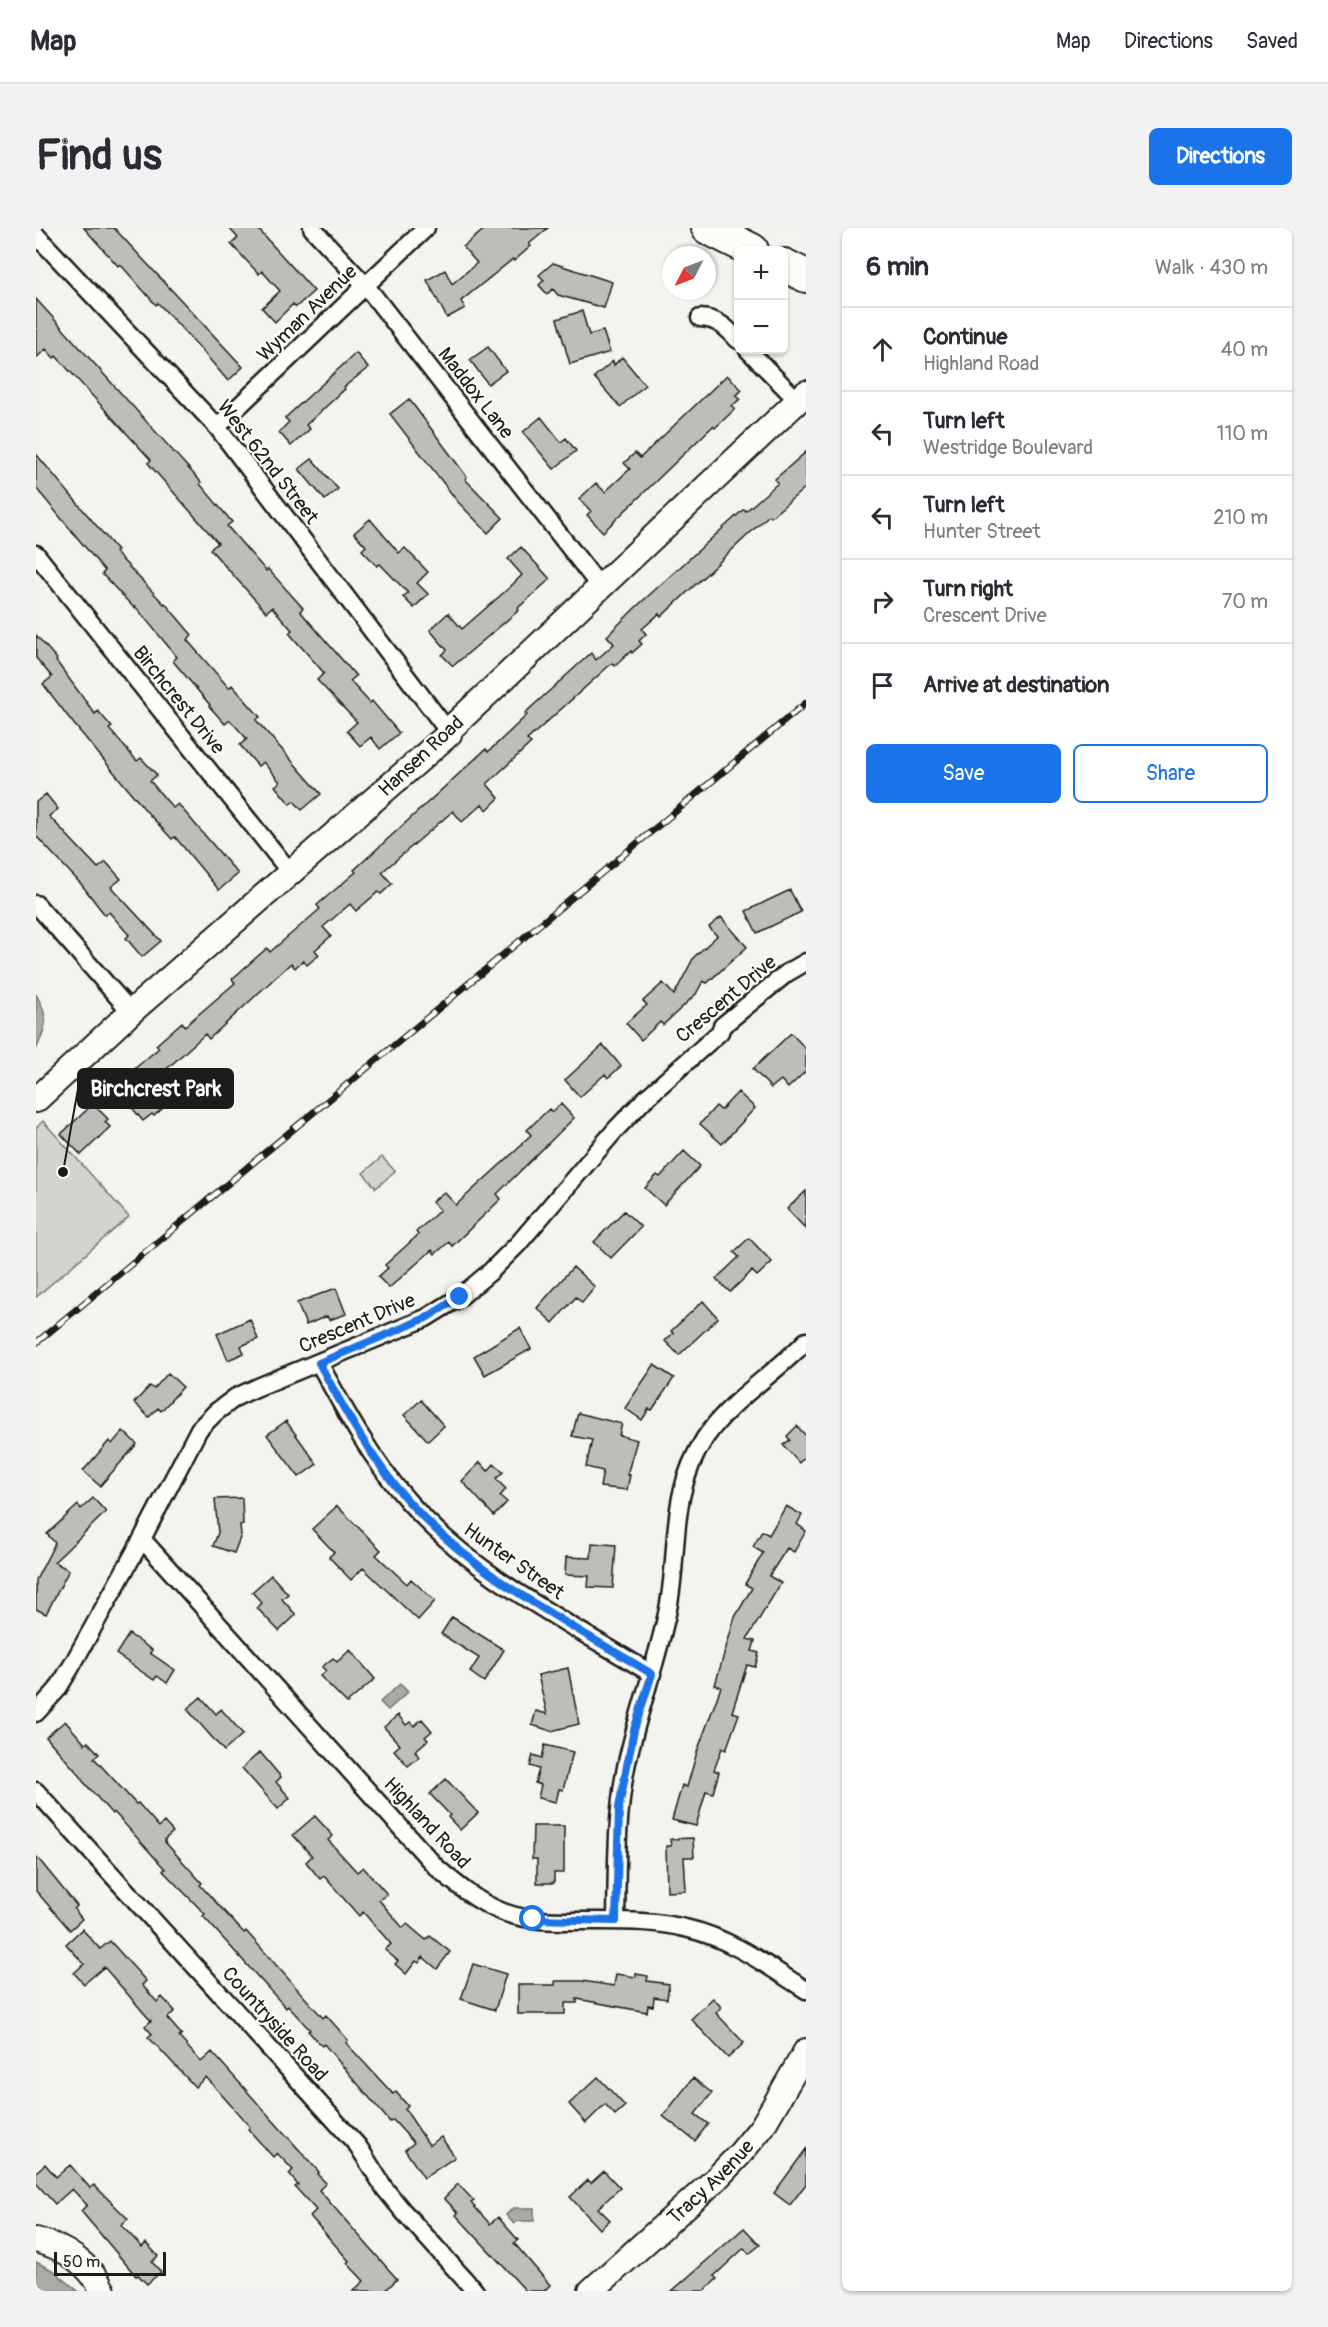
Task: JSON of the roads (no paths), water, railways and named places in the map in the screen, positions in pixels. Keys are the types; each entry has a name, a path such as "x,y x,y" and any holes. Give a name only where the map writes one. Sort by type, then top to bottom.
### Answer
{"highway":[{"path":"708,228 744,246"},
{"path":"788,267 806,276"}],"street":[{"name":"Maddox Lane","path":"312,228 366,286 601,588"},
{"name":"Wyman Avenue","path":"217,427 426,228"},
{"name":"West 62nd Street","path":"36,236 217,427 448,731"},
{"path":"700,318 713,319 723,324 734,336"},
{"path":"753,354 801,396"},
{"name":"Hansen Road","path":"36,1100 131,1012 449,734 448,731 801,396"},
{"name":"Birchcrest Drive","path":"36,554 290,872"},
{"path":"36,904 131,1012"},
{"name":"Crescent Drive","path":"36,1713 61,1683 142,1539 187,1449 199,1429 216,1412 236,1397 426,1318 460,1297 518,1244 617,1128 645,1099 720,1032 722,1026 787,973 806,962"},
{"path":"616,1921 619,1807 634,1730 652,1674 668,1606 678,1505 689,1471 704,1439 726,1412 804,1346"},
{"name":"Hunter Street","path":"319,1363 377,1462 407,1500 441,1536 481,1568 652,1674"},
{"name":"Highland Road","path":"142,1539 436,1867 480,1902 533,1919 654,1922 690,1929 725,1941 806,1990"},
{"name":"Countryside Road","path":"37,1793 358,2146 385,2189 475,2291"},
{"name":"Tracy Avenue","path":"591,2291 715,2180 739,2155 762,2127 806,2051"},
{"path":"36,2240 68,2252 86,2267 103,2291"}],"railway":[{"path":"36,1343 806,703"}],"place":[{"name":"Birchcrest Park","path":"63,1172"}]}
